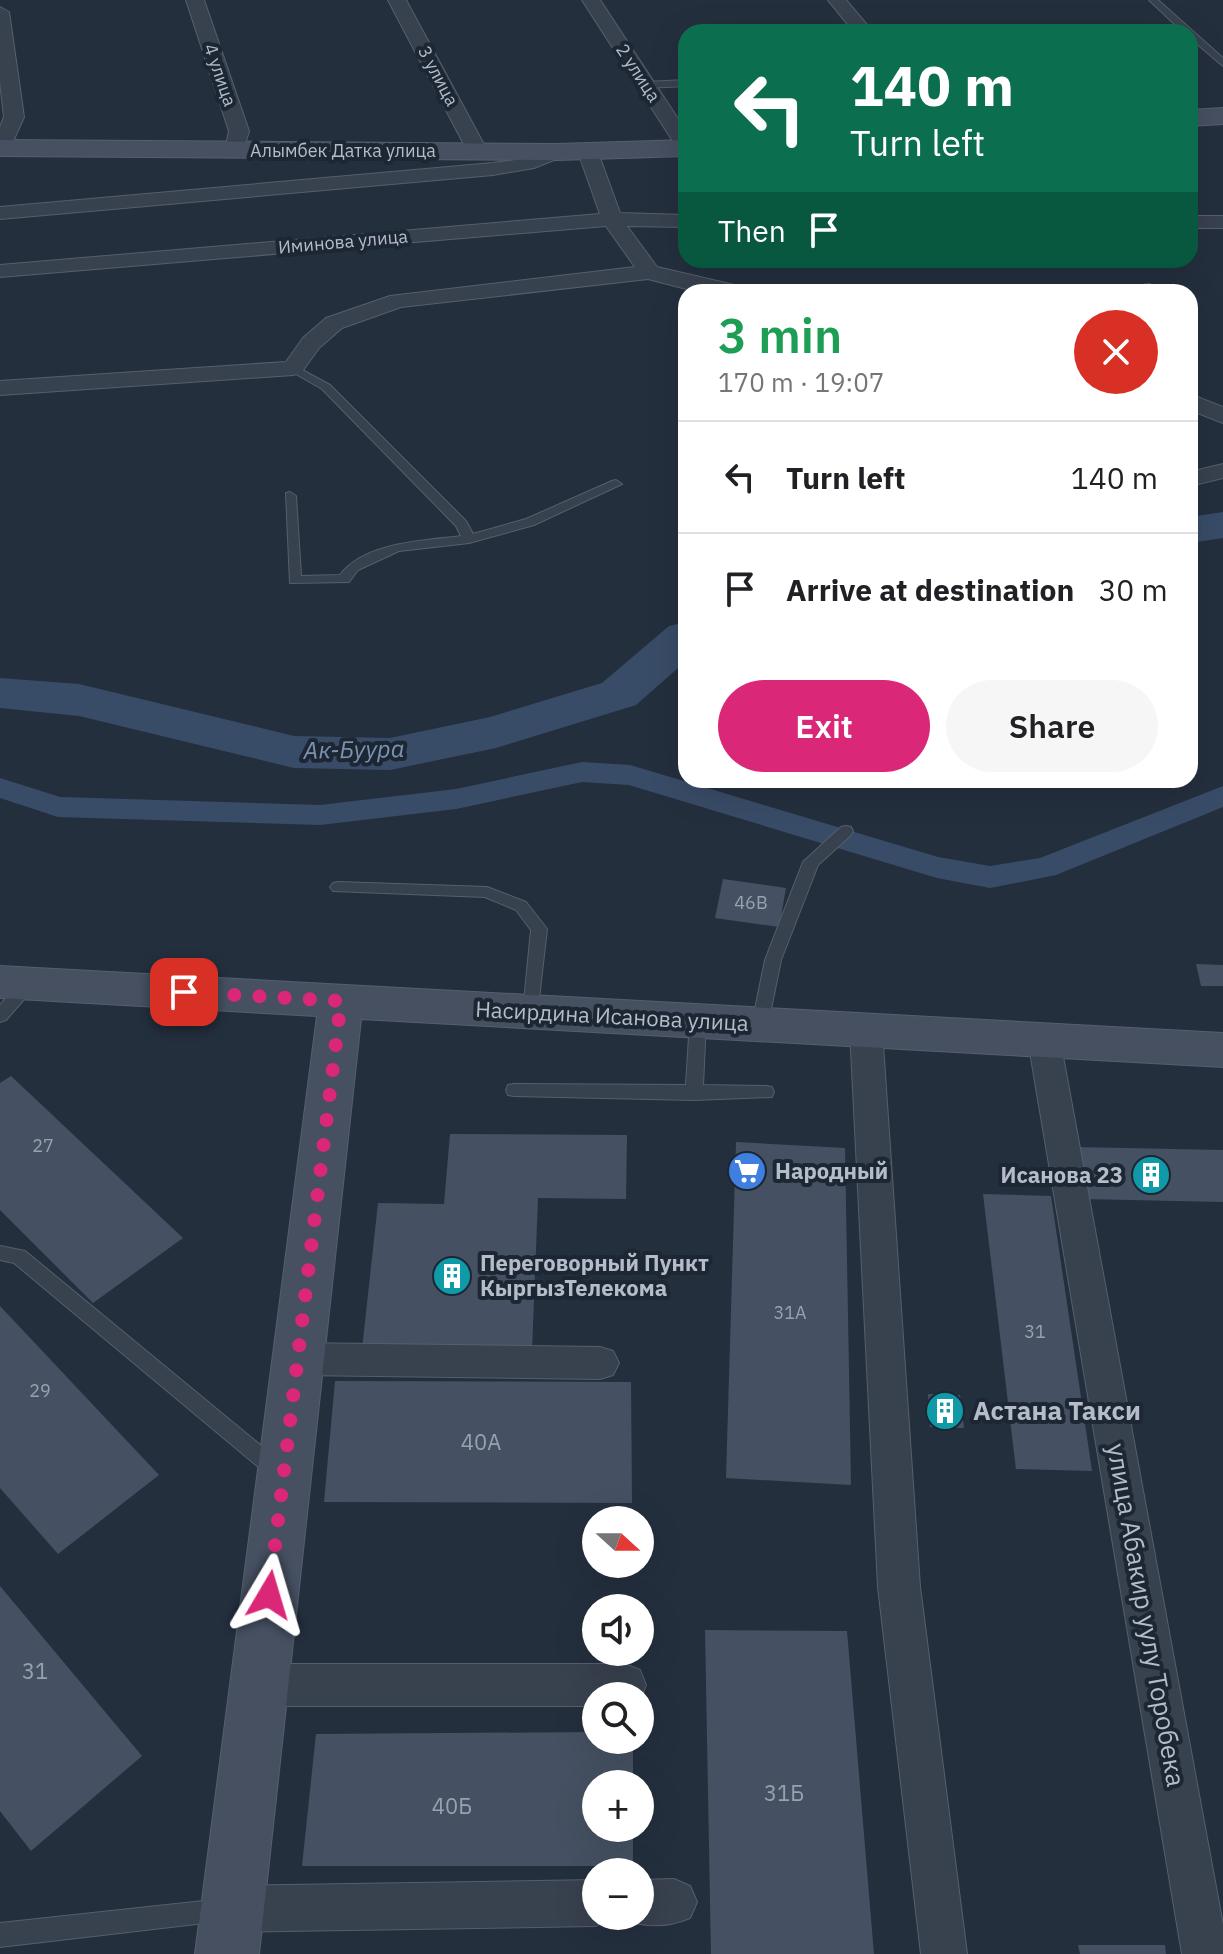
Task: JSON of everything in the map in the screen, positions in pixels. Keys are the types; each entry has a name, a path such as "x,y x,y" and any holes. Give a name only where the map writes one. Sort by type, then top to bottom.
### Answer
{"main road":[{"path":"1198,118 1223,116"},
{"name":"Алымбек Датка улица","path":"0,148 588,152 678,147"},
{"name":"Насирдина Исанова улица","path":"9,994 341,1001 1223,1050"},
{"path":"229,1932 341,1001"}],"street":[{"name":"4 улица","path":"195,0 239,131 235,150"},
{"name":"3 улица","path":"397,0 478,152"},
{"name":"2 улица","path":"591,0 678,135"},
{"path":"837,0 857,24"},
{"path":"0,12 14,117 0,148"},
{"path":"0,213 493,169 527,164 557,152"},
{"path":"588,152 612,219 649,272"},
{"name":"Иминова улица","path":"0,271 612,219 678,221"},
{"path":"1198,222 1223,222"},
{"path":"0,388 293,368 311,343 334,323 398,301 649,272 690,284"},
{"path":"1198,405 1223,416"},
{"path":"1198,477 1223,471"},
{"path":"866,1030 899,1587 944,1954"},
{"name":"улица Абакир уулу Торобека","path":"1044,1040 1205,1954"},
{"path":"297,1359 600,1363"},
{"path":"258,1685 582,1685"},
{"path":"229,1932 582,1904"}],"lane":[{"path":"1153,0 1179,24"},
{"path":"1198,41 1223,63"},
{"path":"646,85 678,83"},
{"path":"293,368 326,387 462,524 469,539"},
{"path":"290,496 295,580 344,579 353,567 396,548 469,539 530,522 616,484"},
{"path":"760,1024 773,960 811,862 846,831"},
{"path":"338,887 487,892 521,906 539,929 531,1012"},
{"path":"694,1093 698,1021"},
{"path":"514,1090 766,1092"},
{"path":"0,1253 19,1256 283,1475"},
{"path":"0,1935 229,1932"}],"building":[{"path":"723,879 786,888 779,927 715,918"},
{"path":"1196,964 1223,965 1223,986 1201,986"},
{"path":"11,1076 183,1238 93,1303 0,1210 0,1083"},
{"name":"Переговорный Пункт КыргызТелекома","path":"450,1134 627,1135 626,1199 538,1198 532,1351 362,1349 378,1203 444,1204"},
{"path":"736,1142 845,1148 851,1485 726,1478"},
{"name":"Исанова 23","path":"1075,1147 1223,1150 1223,1202 1083,1199"},
{"path":"983,1194 1051,1196 1092,1471 1016,1469"},
{"path":"0,1306 159,1475 58,1554 0,1488"},
{"path":"335,1381 631,1382 632,1503 324,1502"},
{"name":"Астана Такси","path":"928,1394 960,1395 964,1428 930,1427"},
{"path":"0,1586 142,1756 31,1851 0,1811"},
{"path":"705,1630 847,1631 874,1954 711,1954"},
{"path":"582,1732 582,1754 633,1754 633,1770 582,1770 582,1842 633,1842 633,1858 582,1858 582,1866 302,1866 316,1734"},
{"path":"1078,1945 1165,1945 1166,1954 1080,1954"}],"waterway":[{"name":"Ак-Буура","path":"1198,529 1223,525"},
{"name":"Ак-Буура","path":"0,693 79,700 294,752 390,754 496,732 619,694 678,643"},
{"path":"0,788 58,807 320,815 456,799 582,772 630,775 937,867 990,877 1045,868 1223,796"}],"place":[{"name":"Народный","path":"747,1171"},
{"name":"Исанова 23","path":"1151,1175"},
{"name":"Переговорный Пункт КыргызТелекома","path":"452,1276"},
{"name":"Астана Такси","path":"945,1411"}],"route":[{"path":"184,992 341,1001 269,1595"}]}
